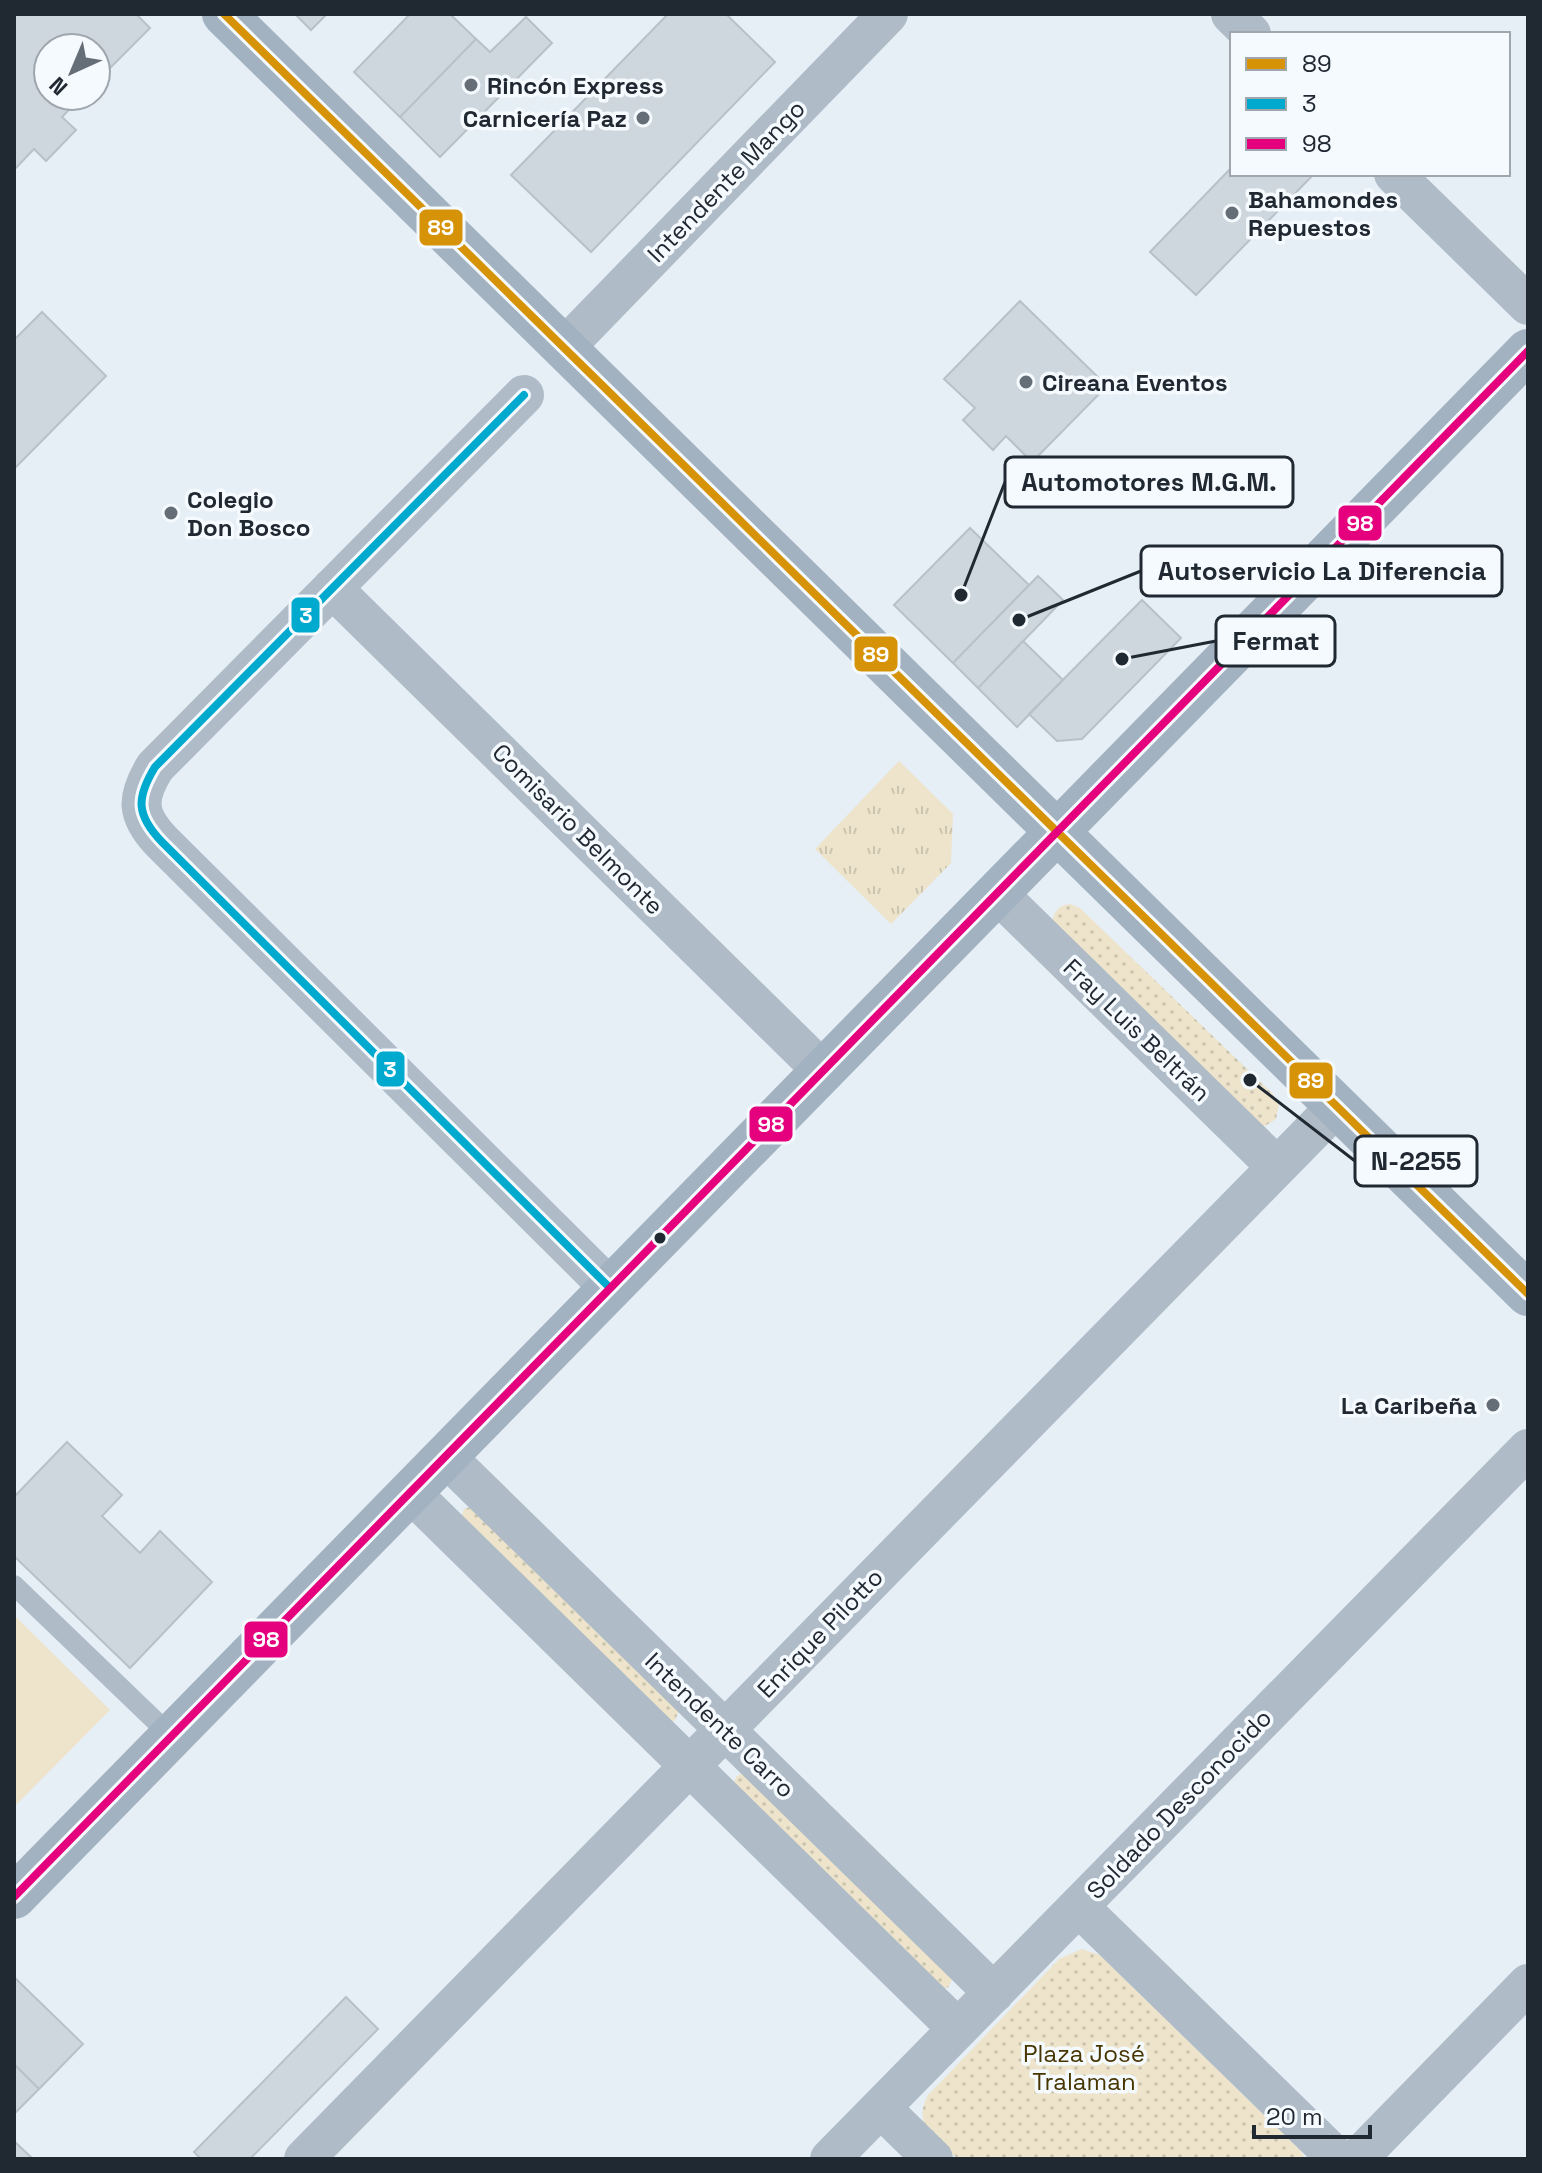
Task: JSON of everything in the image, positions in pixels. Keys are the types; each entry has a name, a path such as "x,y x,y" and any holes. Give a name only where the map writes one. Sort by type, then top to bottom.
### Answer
{"main road":[{"path":"224,14 1528,1294"},
{"path":"14,1897 1528,351"}],"street":[{"name":"Intendente Mango","path":"564,348 888,14"},
{"path":"1231,14 1249,32"},
{"path":"1396,176 1528,305"},
{"path":"524,395 155,767 140,798 142,815 151,831 610,1288"},
{"name":"Comisario Belmonte","path":"332,588 823,1071"},
{"name":"Fray Luis Beltrán","path":"997,893 1277,1167"},
{"name":"Enrique Pilotto","path":"304,2159 1337,1106"},
{"name":"Soldado Desconocido","path":"830,2159 1528,1449"},
{"name":"Intendente Carro","path":"445,1456 994,1993"},
{"name":"Intendente Carro","path":"410,1492 958,2029"},
{"path":"1079,1907 1338,2159"},
{"path":"1357,2159 1528,1984"},
{"path":"881,2108 933,2159"}],"lane":[{"path":"14,1585 171,1736"}],"green space":[{"path":"899,761 953,814 951,863 891,924 815,849"},
{"path":"1070,904 1080,908 1273,1094 1279,1104 1276,1119 1260,1126 1052,923 1057,910"},
{"path":"473,1506 679,1711 675,1720 671,1722 461,1518 464,1509"},
{"path":"14,1615 110,1710 14,1807"},
{"path":"743,1773 953,1977 949,1987 942,1989 734,1782"},
{"name":"Plaza José Tralaman","path":"1082,1949 1100,1955 1301,2151 1305,2159 958,2159 935,2138 924,2124 924,2106 928,2095 1059,1959"}],"building":[{"path":"14,14 136,14 150,28 112,66 112,32 32,32 32,112 67,112 62,117 76,130 46,161 34,149 14,170"},
{"path":"295,14 327,14 311,30"},
{"path":"410,14 450,14 476,39 400,117 354,72"},
{"name":"Carnicería Paz","path":"668,14 726,14 775,62 591,252 511,175"},
{"name":"Rincón Express","path":"526,17 552,43 440,157 400,117 476,39 490,52"},
{"name":"Bahamondes Repuestos","path":"1230,169 1230,176 1312,176 1196,295 1150,252"},
{"name":"Cireana Eventos","path":"1020,301 1107,386 1032,462 1006,436 993,450 963,420 975,408 944,379"},
{"path":"42,312 106,376 14,469 14,340"},
{"path":"970,528 1029,585 953,663 894,605"},
{"path":"1038,576 1063,600 978,688 953,663"},
{"path":"1142,600 1181,638 1082,739 1057,741 1029,714"},
{"path":"1023,641 1063,680 1017,727 978,688"},
{"path":"67,1442 122,1495 102,1516 140,1553 160,1531 212,1582 130,1668 14,1556 14,1497"},
{"path":"14,1977 83,2044 39,2089 14,2064"},
{"path":"346,1997 378,2029 250,2159 201,2159 194,2152"},
{"path":"14,2064 39,2089 14,2114"},
{"path":"14,2141 33,2159 14,2159"}],"transit line":[{"name":"89","path":"224,14 1528,1294"},
{"name":"98","path":"14,1897 1528,351"},
{"name":"3","path":"524,395 155,767 144,788 142,806 147,823 162,842 610,1288"}],"place":[{"name":"Rincón Express","path":"471,85"},
{"name":"Carnicería Paz","path":"643,118"},
{"name":"Bahamondes Repuestos","path":"1232,213"},
{"name":"Cireana Eventos","path":"1026,382"},
{"name":"Colegio Don Bosco","path":"171,513"},
{"name":"Automotores M.G.M.","path":"961,595"},
{"name":"Autoservicio La Diferencia","path":"1019,620"},
{"name":"Fermat","path":"1122,659"},
{"name":"N-2255","path":"1250,1080"},
{"name":"La Caribeña","path":"1493,1405"}]}
